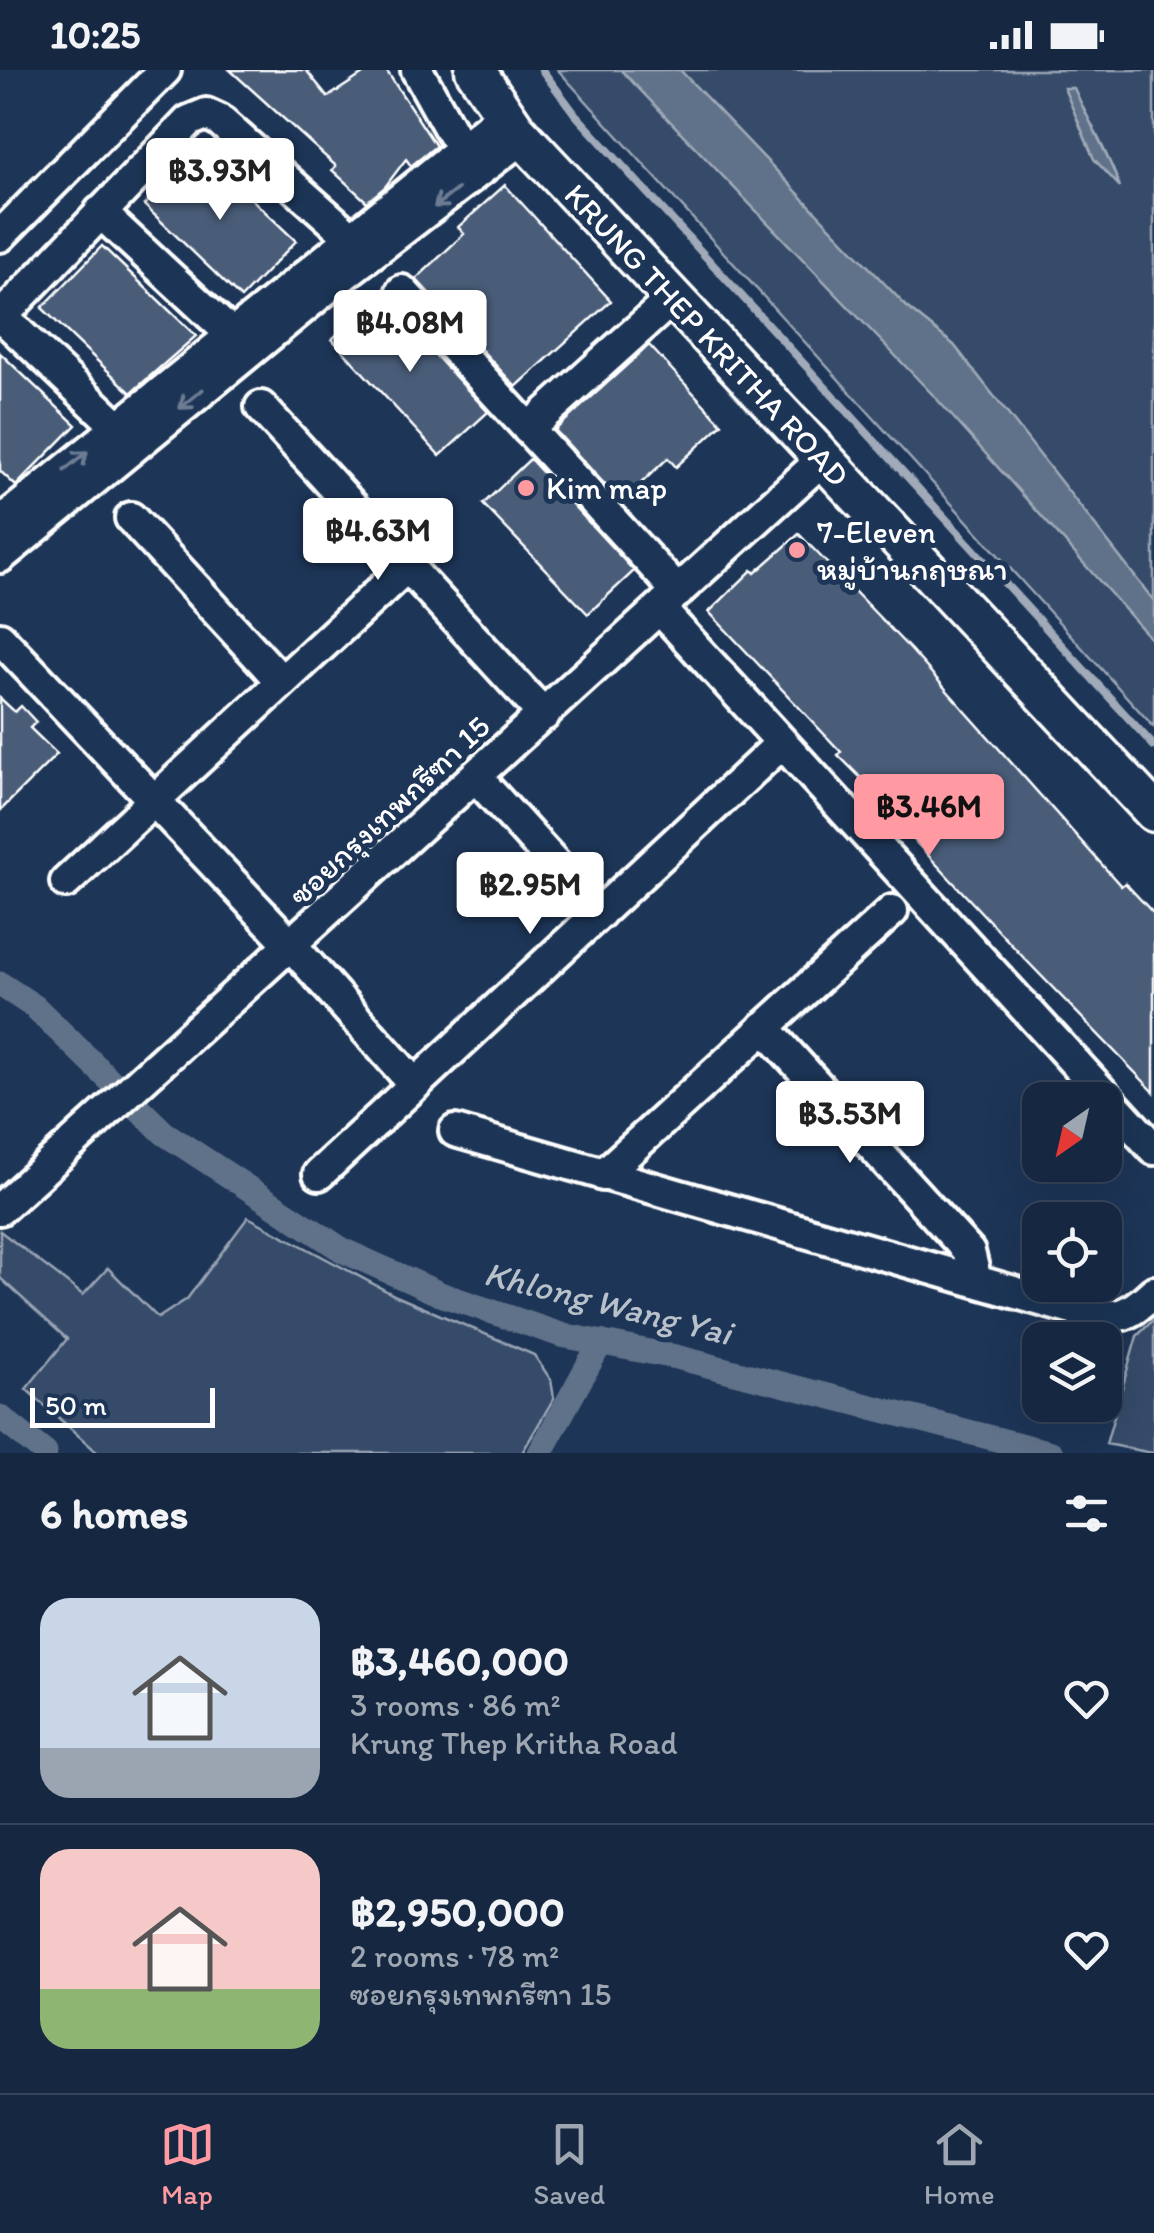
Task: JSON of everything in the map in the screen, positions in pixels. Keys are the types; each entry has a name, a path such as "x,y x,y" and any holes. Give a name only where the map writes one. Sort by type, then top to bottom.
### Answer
{"main road":[{"name":"KRUNG THEP KRITHA ROAD","path":"475,70 513,126 1154,812"}],"street":[{"path":"0,236 165,70"},
{"path":"417,70 452,133"},
{"path":"123,432 1,318 190,121 206,114 219,120 343,230"},
{"path":"0,523 333,283 513,126"},
{"path":"100,212 228,331"},
{"path":"402,291 528,429 782,742 1154,1149"},
{"path":"528,429 673,298"},
{"path":"260,407 544,715"},
{"path":"0,558 123,432"},
{"name":"ซอยกรุงเทพกรีฑา 15","path":"0,1209 157,1070 823,459"},
{"path":"131,518 282,682"},
{"path":"66,882 405,568"},
{"path":"0,638 292,946 415,1085"},
{"path":"320,1174 782,742"},
{"path":"476,777 600,913"},
{"path":"603,1174 892,911"},
{"path":"764,1027 969,1252 976,1282"},
{"path":"455,1131 976,1282 1114,1318 1132,1312 1154,1292"}],"shaded area":[{"path":"558,70 1154,70 1154,727"},
{"path":"621,70 680,70 909,309 954,345 1154,601 1154,642 934,396"},
{"path":"1064,88 1074,88 1120,187 1094,159"},
{"path":"248,1217 396,1296 534,1355 551,1380 554,1398 522,1453 98,1453 26,1389 67,1339 0,1278 0,1231 83,1295 108,1268 158,1318 187,1299"},
{"path":"1154,1319 1154,1453 1106,1444 1112,1422 1122,1422 1122,1388 1137,1336"}],"building":[{"path":"230,70 306,70 328,97 369,70 386,70 436,146 411,166 406,159 385,187 367,202 332,170 336,166"},
{"path":"199,149 296,241 241,298 144,205"},
{"path":"505,185 611,301 516,387 416,279 464,234 458,227"},
{"path":"102,246 196,336 131,393 42,308"},
{"path":"384,291 388,304 488,412 440,456 332,339"},
{"path":"649,345 722,424 676,467 668,458 621,502 555,430"},
{"path":"0,353 76,425 16,486 0,471"},
{"path":"530,459 634,571 588,614 483,504"},
{"path":"799,534 911,650 1121,886 1125,883 1154,914 1154,1092 870,793 873,790 838,755 841,752 709,612 752,570 755,573"},
{"path":"0,698 15,712 21,706 36,722 30,728 57,754 0,811"}],"waterway":[{"path":"542,70 575,114 1154,746"},
{"name":"Khlong Wang Yai","path":"0,984 35,1007 164,1133 344,1251 440,1294 561,1335 676,1357 1051,1453"},
{"path":"540,1453 601,1342"},
{"path":"0,1417 45,1453"}],"place":[{"name":"Kim map","path":"526,488"},
{"name":"7-Eleven หมู่บ้านกฤษณา","path":"797,550"}]}
